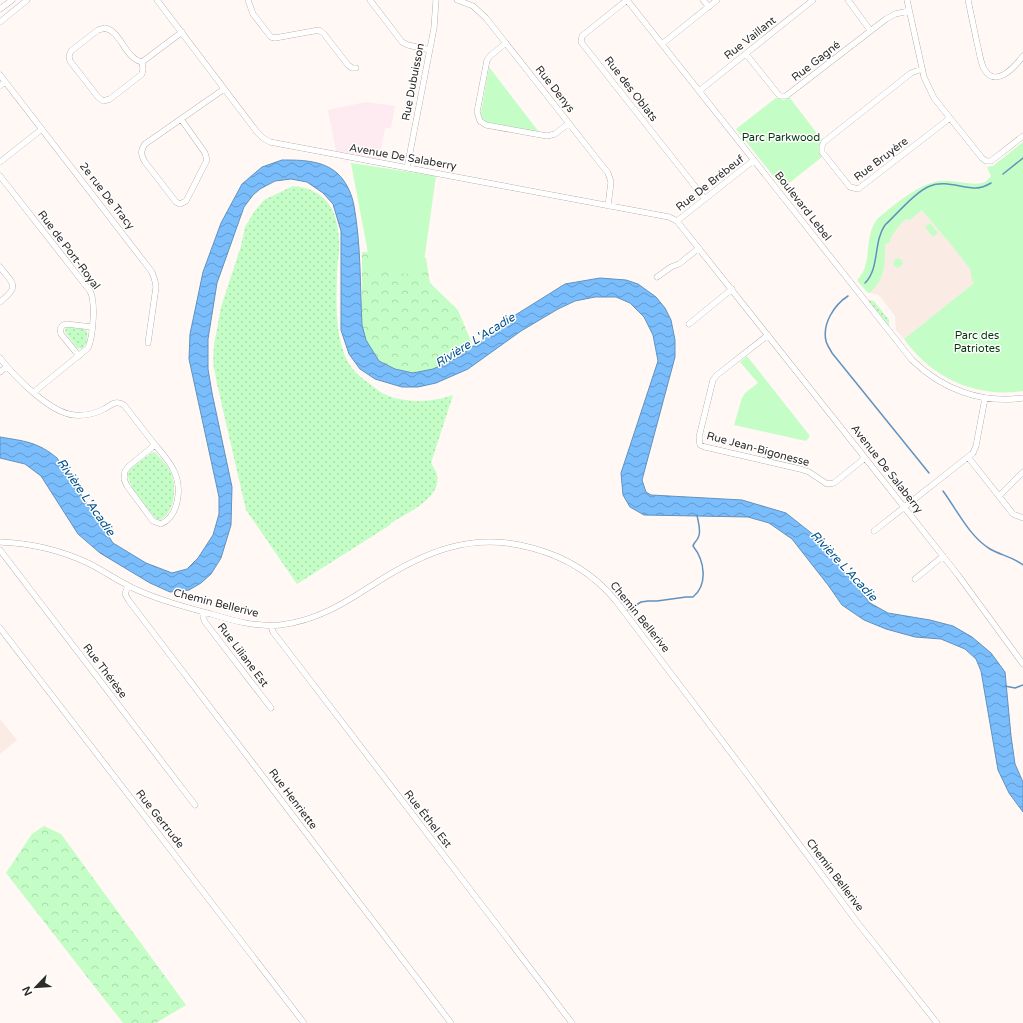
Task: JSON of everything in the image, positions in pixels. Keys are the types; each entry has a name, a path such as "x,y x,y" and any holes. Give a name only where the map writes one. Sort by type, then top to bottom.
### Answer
{"street":[{"path":"0,9 12,0"},
{"path":"0,22 27,0"},
{"name":"Avenue De Salaberry","path":"157,0 257,132 270,142 668,217 677,222 943,556 1023,664"},
{"path":"248,0 253,14 271,37 275,38 319,30 324,34 348,65 352,68 356,68"},
{"path":"370,0 402,42 408,45 430,50"},
{"name":"Rue Dubuisson","path":"407,168 430,50 435,21 436,0"},
{"name":"Rue Denys","path":"457,0 470,5 478,11 506,43 610,177 612,185 608,206"},
{"name":"Boulevard Lebel","path":"627,0 912,360 929,375 962,392 985,398 1023,398"},
{"name":"Rue des Oblats","path":"627,0 582,36 581,42 705,199"},
{"path":"703,0 709,7"},
{"path":"662,44 717,0"},
{"name":"Rue Vaillant","path":"699,91 813,0"},
{"path":"848,0 870,30"},
{"path":"907,0 922,69 931,93 982,158 987,162 992,160 1023,136"},
{"path":"968,0 982,63 988,74 995,77 1003,76 1023,56"},
{"name":"Rue Gagné","path":"746,54 778,94 785,97 870,30 889,17 909,11"},
{"path":"105,28 113,32 134,59 142,62 142,74 110,99 103,101 98,97 70,60 69,56 71,51 98,30 105,28"},
{"path":"142,62 182,32"},
{"path":"506,43 487,60 477,112 480,121 484,124 547,136 553,135 569,123"},
{"name":"Rue Bruyère","path":"922,69 911,73 824,142 821,148 822,152 848,186 853,189 858,189 950,118"},
{"name":"2e rue De Tracy","path":"0,75 3,84 42,129 152,272 156,287 148,343"},
{"path":"181,119 205,153 207,160 186,201 180,204 176,202 146,162 141,152 145,144 224,89"},
{"path":"0,162 42,129"},
{"name":"Rue De Brébeuf","path":"677,222 754,160"},
{"name":"Rue de Port-Royal","path":"0,176 91,293 94,304 89,347 34,392"},
{"path":"657,277 671,267 679,264 699,248"},
{"path":"0,267 12,282 13,288 10,294 0,302"},
{"path":"689,324 732,290"},
{"path":"79,356 62,334 60,329 66,324 92,327"},
{"name":"Rue Jean-Bigonesse","path":"768,335 713,380 699,437 700,445 800,469 809,472 827,484 834,483 865,458"},
{"path":"0,358 14,375 54,408 70,414 83,415 102,410 113,404 119,403 124,405 155,445 173,469 177,483 177,500 174,510 169,518 161,524 153,521 128,489 124,479 125,471 129,466 155,445"},
{"path":"0,372 6,367"},
{"path":"874,531 974,451 985,398"},
{"path":"968,457 1013,514 1023,518"},
{"path":"999,496 1023,472"},
{"name":"Chemin Bellerive","path":"0,542 29,545 65,554 88,563 128,586 162,599 242,623 271,626 302,621 328,612 415,560 442,549 461,544 495,542 526,546 555,556 582,570 605,588 854,917 938,1023"},
{"name":"Rue Thérèse","path":"0,550 195,805"},
{"path":"915,579 943,556"},
{"name":"Rue Henriette","path":"128,586 125,594 129,601 451,1023"},
{"name":"Rue Liliane Est","path":"203,612 204,621 271,708"},
{"name":"Rue Éthel Est","path":"271,626 274,634 572,1023"},
{"name":"Rue Gertrude","path":"0,628 304,1023"}],"shaded area":[{"path":"366,102 395,106 391,128 385,128 379,159 336,151 328,110"},
{"path":"922,210 945,238 946,237 970,269 974,283 904,339 896,330 895,316 879,295 870,293 883,274 885,244 889,242 899,225 906,219 910,220"},
{"path":"0,719 17,740 0,754"}],"green space":[{"path":"489,67 539,132 487,122 482,119 481,112"},
{"name":"Parc Parkwood","path":"776,98 784,100 790,98 822,140 819,148 822,157 783,188 736,129"},
{"name":"Parc des Patriotes","path":"1023,142 1023,391 988,391 972,388 941,374 915,353 904,339 974,283 970,269 922,210 910,220 906,219 896,230 889,243 885,244 884,270 879,282 870,293 867,292 857,280 862,274 865,266 870,234 878,218 905,197 927,184 941,181 972,184 985,182 991,176 987,167 993,166"},
{"path":"351,163 436,176 422,276 371,269"},
{"path":"293,186 313,191 321,196 332,209 335,218 338,228 339,244 337,271 337,320 344,353 354,371 379,391 396,398 425,401 445,398 453,395 431,463 437,473 437,483 429,498 390,525 297,584 246,510 213,363 214,345 221,307 241,246 245,227 254,212 264,200"},
{"path":"930,223 938,233 933,237 925,227"},
{"path":"362,252 418,255 426,258 430,283 458,310 473,346 455,359 433,369 413,373 395,369 379,361 366,340 362,325"},
{"path":"898,258 903,263 898,268 893,263"},
{"path":"869,300 874,301 889,320 889,326 869,302"},
{"path":"66,327 84,329 87,331 87,341 82,349 77,348 65,332"},
{"path":"747,356 810,436 806,441 734,425 742,398 745,393 758,383 740,362"},
{"path":"153,452 156,453 168,468 173,479 174,486 172,506 160,520 156,519 132,488 128,477 128,473 132,467"},
{"path":"44,826 61,834 186,1005 156,1023 123,1023 6,873 32,834"}],"water":[{"path":"282,160 304,161 325,165 337,173 348,188 353,201 358,235 362,325 366,340 379,361 395,369 413,373 433,369 457,358 517,314 565,284 600,278 626,280 638,284 656,297 665,308 671,320 675,340 675,357 642,480 646,492 651,495 742,500 786,513 815,536 870,603 888,613 930,620 953,626 972,637 991,653 1005,672 1015,764 1023,782 1023,812 1009,793 998,770 981,671 976,659 965,649 941,639 915,637 886,629 864,620 842,605 792,539 769,523 748,517 644,515 630,507 623,495 621,473 658,361 653,335 644,317 630,303 616,297 595,297 575,301 558,309 521,331 468,369 436,383 418,387 402,387 375,379 360,369 349,354 341,330 341,231 333,204 323,193 307,182 291,179 275,181 260,189 253,195 244,207 217,283 208,339 208,369 232,487 231,525 221,558 211,574 201,583 189,590 170,592 150,583 100,553 78,534 41,476 25,464 0,458 0,437 37,445 57,458 113,543 146,563 172,573 187,569 198,558 213,535 219,514 219,497 189,359 190,334 203,272 221,223 242,184 262,167"}],"waterway":[{"path":"1003,174 1023,158"},
{"path":"865,283 873,270 879,239 885,225 918,193 935,184 980,188 991,183"},
{"path":"848,296 838,304 830,316 825,335 827,344 832,353 929,473"},
{"path":"943,491 970,530 983,544 1023,565"},
{"path":"628,610 641,602 693,597 698,592 703,580 703,573 700,559 693,546 700,533 697,515"},
{"path":"1005,686 1015,688 1023,685"}],"water label":[{"name":"Rivière L'Acadie","path":"475,340"},
{"name":"Rivière L'Acadie","path":"86,497"},
{"name":"Rivière L'Acadie","path":"844,566"}]}
